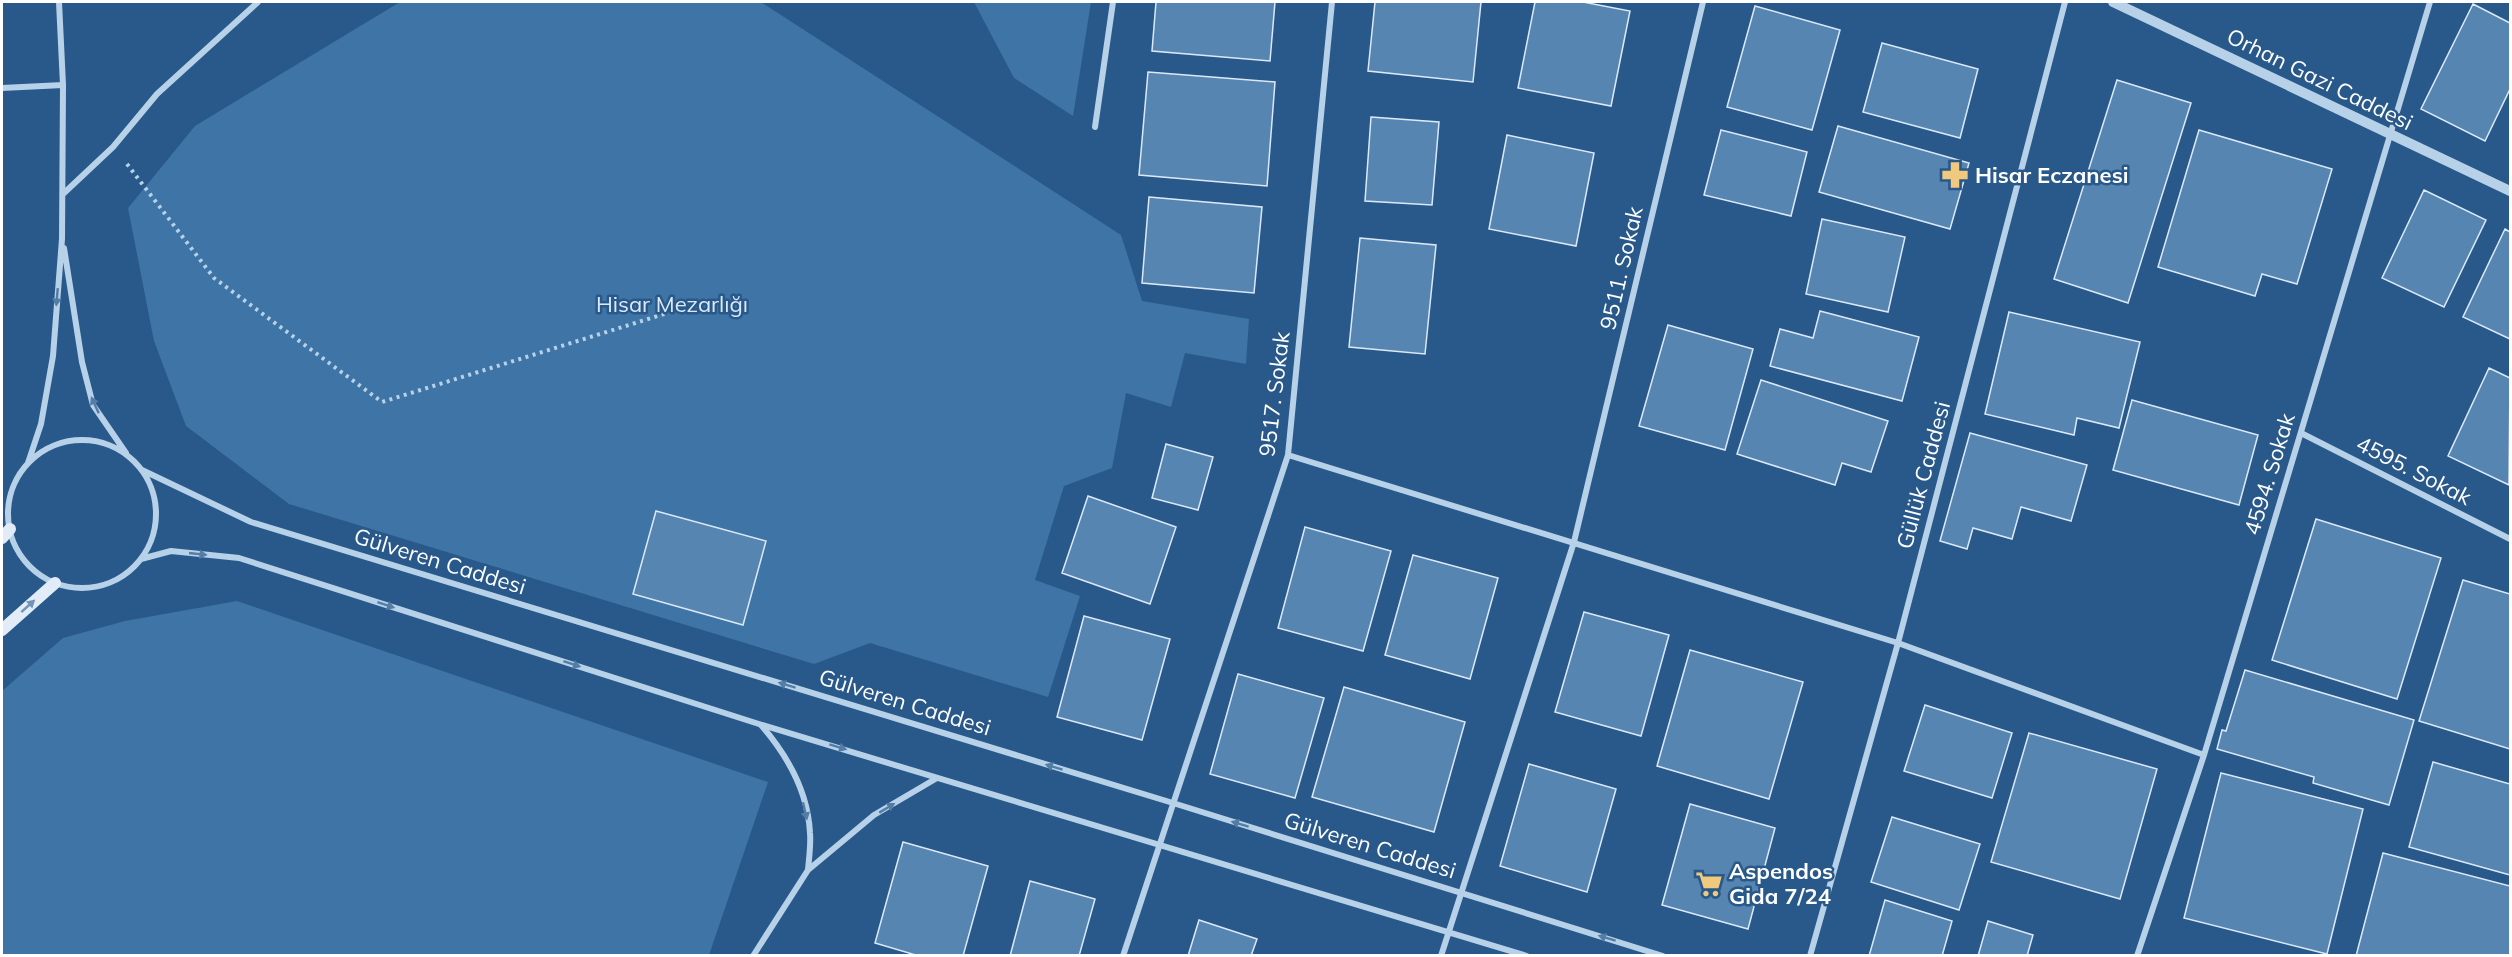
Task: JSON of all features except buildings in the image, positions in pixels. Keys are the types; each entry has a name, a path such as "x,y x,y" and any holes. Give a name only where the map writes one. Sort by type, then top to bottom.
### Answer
{"main road":[{"path":"2,630 55,583"}],"street":[{"path":"59,2 63,85 63,194 62,239 52,356 41,424 28,463 15,482 8,505 6,533 34,570 55,583 78,588 101,586 123,576 141,560 152,538 156,515 153,492 142,470 126,454 93,405 82,362 62,239"},
{"path":"63,194 113,147 158,94 258,2"},
{"path":"1095,127 1113,2"},
{"name":"9517. Sokak","path":"1123,956 1288,455 1332,2"},
{"name":"9511. Sokak","path":"1441,956 1574,542 1703,2"},
{"name":"Güllük Caddesi","path":"1810,956 1898,643 2065,2"},
{"name":"Orhan Gazi Caddesi","path":"2112,2 2511,191"},
{"name":"4594. Sokak","path":"2137,956 2204,755 2430,2"},
{"path":"2,88 63,85"},
{"name":"4595. Sokak","path":"2301,433 2511,539"},
{"path":"28,463 56,444 72,440 105,443 126,454"},
{"path":"1288,455 1898,643 2204,755"},
{"name":"Gülveren Caddesi","path":"142,470 251,522 1173,803 1663,956"},
{"path":"141,560 171,551 239,558 759,723 1527,956"},
{"path":"759,723 779,746 799,783 810,832 808,870"},
{"path":"753,956 808,870 874,815 937,778"}],"path":[{"path":"113,147 214,278 382,402 709,300"}],"green space":[{"name":"Hisar Mezarlığı","path":"400,2 761,2 1121,235 1142,301 1249,319 1246,364 1185,353 1171,407 1126,393 1112,468 1064,486 1035,580 1080,596 1048,697 870,643 814,664 289,504 186,426 154,341 128,208 195,126"},
{"path":"974,2 1091,2 1073,116 1014,78"},
{"path":"237,601 768,782 709,955 2,955 2,691 63,638 125,621"}],"place":[{"name":"Hisar Eczanesi","path":"1955,175"},
{"name":"Aspendos Gida 7/24","path":"1709,884"}]}
